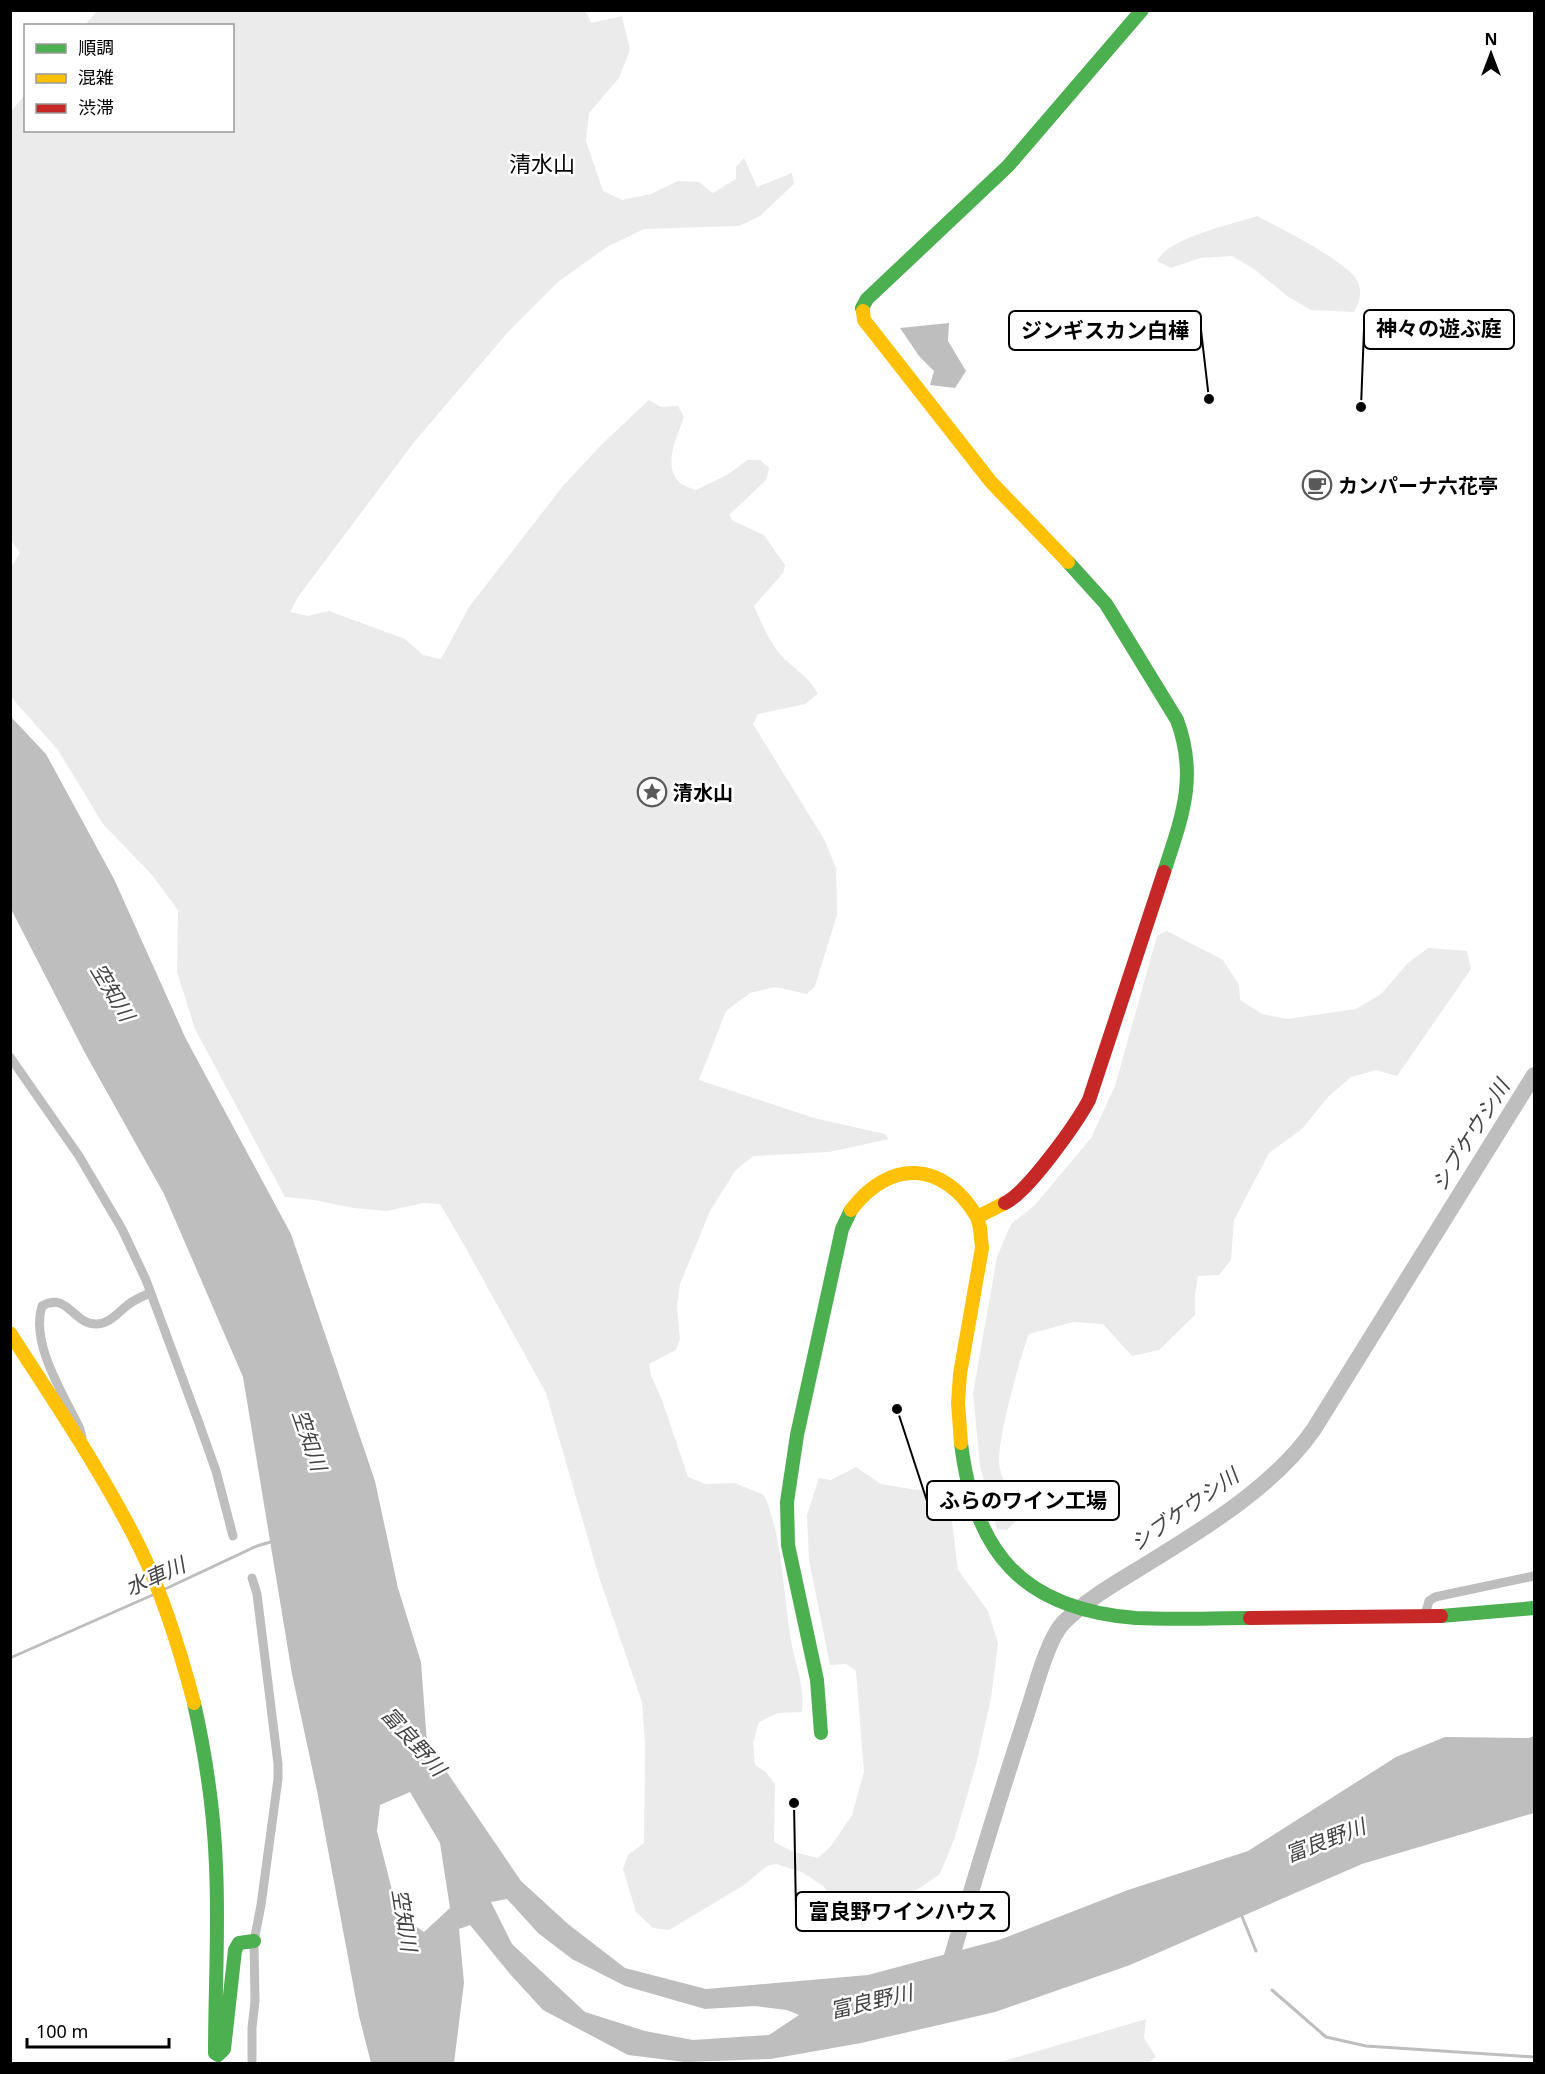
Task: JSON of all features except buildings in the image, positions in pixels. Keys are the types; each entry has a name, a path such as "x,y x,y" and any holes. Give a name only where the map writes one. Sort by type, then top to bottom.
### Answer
{"street":[{"path":"977,1217 1020,1194 1080,1116 1089,1100 1184,814 1188,795 1189,764 1177,720 1106,604 978,468 873,333 864,320 861,308 867,299 1008,166 1142,10"},
{"path":"10,1057 79,1155 122,1229 150,1293 216,1471 233,1536"},
{"path":"820,1733 820,1700 788,1545 787,1502 797,1435 842,1229 850,1209 864,1191 885,1178 908,1174 930,1176 952,1186 962,1195 977,1217 982,1232 982,1253 962,1358 959,1387 960,1431 966,1472 976,1514 992,1548 1021,1578 1047,1595 1076,1606 1118,1616 1152,1618 1424,1618 1534,1608"},
{"path":"79,1442 82,1437 80,1429 45,1355 40,1334 39,1316 42,1306 50,1302 58,1302 87,1323 97,1324 107,1322 117,1316 127,1305 150,1293"},
{"path":"10,1333 126,1522 154,1579 176,1638 195,1706 207,1773 215,1855 215,2053 218,2055 224,2049 235,1950 238,1943 254,1941"},
{"path":"1424,1618 1429,1601 1435,1597 1534,1576"},
{"path":"252,1578 257,1594 278,1764 275,1801 254,1941 255,2001 252,2064"}],"shaded area":[{"path":"585,10 591,23 622,16 630,50 619,78 589,113 586,141 603,191 622,200 651,194 678,181 699,182 713,193 736,179 736,167 744,158 757,187 792,173 794,184 760,216 739,226 644,229 607,247 559,281 508,332 415,441 298,597 290,612 308,616 329,611 405,639 423,655 441,659 469,607 563,486 601,445 649,400 661,407 678,406 684,417 675,441 672,459 674,475 683,485 696,490 727,475 747,460 760,460 769,468 766,480 729,515 733,521 764,535 785,565 783,573 754,606 775,648 810,682 818,694 805,704 758,714 753,724 824,839 836,868 837,915 815,986 807,994 775,987 750,993 726,1011 699,1080 814,1118 885,1134 889,1139 829,1152 753,1156 735,1171 710,1211 680,1284 677,1306 680,1339 676,1350 649,1364 688,1477 706,1484 735,1483 764,1495 770,1512 779,1547 791,1640 803,1702 802,1712 778,1713 759,1722 753,1743 755,1765 766,1772 775,1784 774,1842 794,1852 818,1858 831,1846 852,1815 864,1772 856,1671 846,1664 830,1665 809,1560 807,1515 819,1478 831,1480 856,1467 881,1484 917,1490 934,1490 950,1505 958,1570 988,1611 998,1643 991,1698 976,1765 955,1837 940,1874 920,1888 892,1901 879,1917 836,1902 823,1886 802,1872 776,1864 767,1866 744,1885 669,1930 653,1928 636,1912 623,1869 628,1855 644,1843 645,1742 642,1702 599,1577 546,1393 440,1204 423,1203 387,1211 285,1197 195,1029 177,972 178,910 152,875 103,824 58,750 11,697 11,567 20,553 10,539 11,111 24,96 24,132 234,132 234,24 86,24 97,11"},
{"path":"1257,216 1328,255 1352,274 1360,290 1359,301 1354,312 1311,310 1287,296 1254,269 1232,256 1200,258 1171,268 1157,261 1163,253 1187,239"},
{"path":"1167,931 1223,960 1239,985 1240,1000 1262,1014 1287,1019 1356,1009 1381,994 1408,963 1428,948 1467,951 1471,969 1397,1076 1376,1070 1351,1077 1328,1097 1302,1129 1269,1153 1234,1220 1231,1260 1219,1275 1198,1276 1195,1315 1159,1350 1132,1356 1103,1324 1073,1322 1029,1334 1009,1403 999,1458 1004,1481 1021,1516 1007,1530 997,1529 980,1466 973,1393 997,1257 1011,1224 1034,1206 1091,1138 1115,1086 1157,936"},
{"path":"1146,2019 1144,2038 1156,2057 1148,2063 997,2063"}],"water":[{"path":"949,323 948,341 966,371 955,388 930,385 934,371 919,356 900,328"},
{"path":"11,717 46,754 114,879 186,1039 291,1234 375,1481 398,1588 421,1662 427,1743 521,1881 568,1924 625,1968 706,1989 868,1975 999,1940 1128,1890 1248,1851 1396,1757 1445,1737 1529,1738 1534,1736 1534,1813 1362,1864 1130,1965 995,2012 861,2043 771,2059 685,2062 628,2055 543,2010 470,1925 459,1929 464,1983 454,2063 371,2063 359,2016 317,1791 292,1674 243,1377 164,1194 85,1053 11,909","holes":["410,1792 440,1843 450,1908 424,1932 398,1914 377,1831 380,1805","507,1899 538,1933 572,1959 625,1986 705,2009 755,2006 787,2010 799,2015 769,2035 693,2040 645,2031 585,2012 512,1944 491,1902"]}],"waterway":[{"name":"シブケウシ川","path":"947,1973 1039,1675 1047,1651 1058,1630 1072,1614 1092,1599 1236,1505 1258,1488 1298,1450 1314,1429 1534,1075"},
{"name":"水車川","path":"163,1590 257,1546 274,1541"},
{"name":"水車川","path":"10,1658 157,1593"},
{"path":"1241,1914 1256,1951"},
{"path":"1272,1990 1326,2037 1366,2046 1534,2057"}],"traffic: fast":[{"path":"863,311 862,308 867,299 1008,166 1142,10"},
{"path":"1068,562 1106,604 1177,720 1183,741 1187,779 1182,815 1164,872"},
{"path":"821,1733 817,1680 788,1545 787,1502 797,1435 842,1229 851,1210"},
{"path":"961,1443 968,1481 978,1515 992,1544 1011,1568 1034,1587 1062,1602 1096,1612 1136,1618 1250,1618"},
{"path":"1441,1616 1534,1608"},
{"path":"194,1703 209,1784 215,1845 217,1889 215,2053 218,2055 224,2049 235,1950 239,1943 254,1941"}],"traffic: slow":[{"path":"863,311 864,320 991,482 1068,562"},
{"path":"851,1210 866,1193 882,1181 899,1175 916,1173 933,1176 949,1185 964,1198 977,1217"},
{"path":"961,1443 958,1403 960,1374 982,1248 977,1217 1005,1203"},
{"path":"10,1333 94,1465 140,1548 171,1624 194,1703"}],"traffic: jam":[{"path":"1005,1203 1026,1186 1038,1172 1074,1125 1089,1100 1164,872"},
{"path":"1250,1618 1441,1616"}],"place":[{"name":"ジンギスカン白樺","path":"1209,399"},
{"name":"神々の遊ぶ庭","path":"1361,407"},
{"name":"カンパーナ六花亭","path":"1317,485"},
{"name":"清水山","path":"652,792"},
{"name":"ふらのワイン工場","path":"897,1409"},
{"name":"富良野ワインハウス","path":"794,1803"}],"district":[{"name":"清水山","path":"542,163"}],"water label":[{"name":"空知川","path":"113,992"},
{"name":"空知川","path":"310,1440"},
{"name":"富良野川","path":"414,1741"},
{"name":"富良野川","path":"1325,1840"},
{"name":"空知川","path":"405,1920"},
{"name":"富良野川","path":"871,2001"}]}
